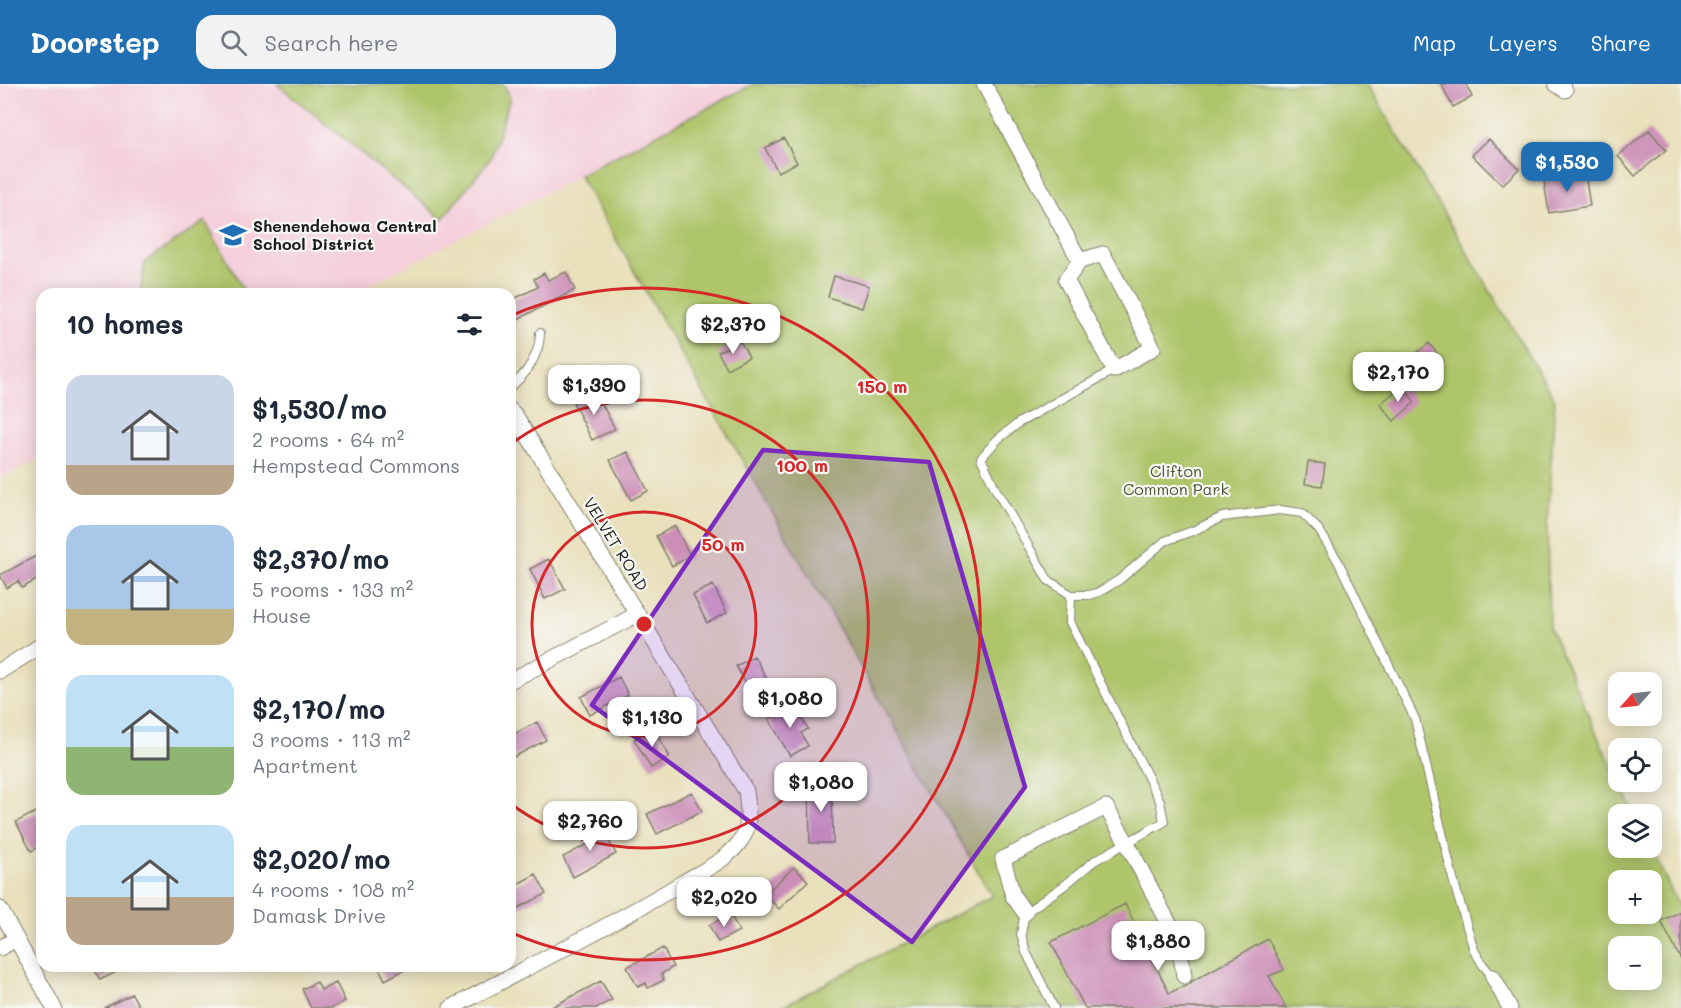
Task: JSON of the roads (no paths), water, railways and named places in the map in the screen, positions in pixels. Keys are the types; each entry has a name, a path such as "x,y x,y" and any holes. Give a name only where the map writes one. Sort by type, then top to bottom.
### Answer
{"street":[{"path":"984,84 1080,261"},
{"path":"1103,254 1154,348 1114,370 1066,280 1080,261 1103,254"},
{"name":"VELVET ROAD","path":"451,1008 661,896 718,861 742,840 747,825 746,791 516,417"},
{"path":"516,678 638,614"},
{"path":"0,671 36,649"},
{"path":"1024,913 1013,896 1003,859 1106,807 1179,943 1184,975"},
{"path":"0,909 54,1008"},
{"path":"0,948 16,939"},
{"path":"1493,977 1510,1008"}],"lane":[{"path":"516,382 532,363 540,345 540,333"},
{"path":"1114,370 1020,423 998,439 981,458 996,490 1048,580 1071,595 1089,595 1119,580 1165,541 1222,517 1280,510 1302,513 1319,530 1338,561 1414,719 1454,883 1474,950 1493,977"},
{"path":"1054,1008 1026,952 1021,934 1024,913 1065,885 1094,861 1164,822 1160,801 1070,622 1071,595"}],"place":[{"name":"Shenendehowa Central School District","path":"233,235"}],"park label":[{"name":"Clifton Common Park","path":"1176,480"}]}
